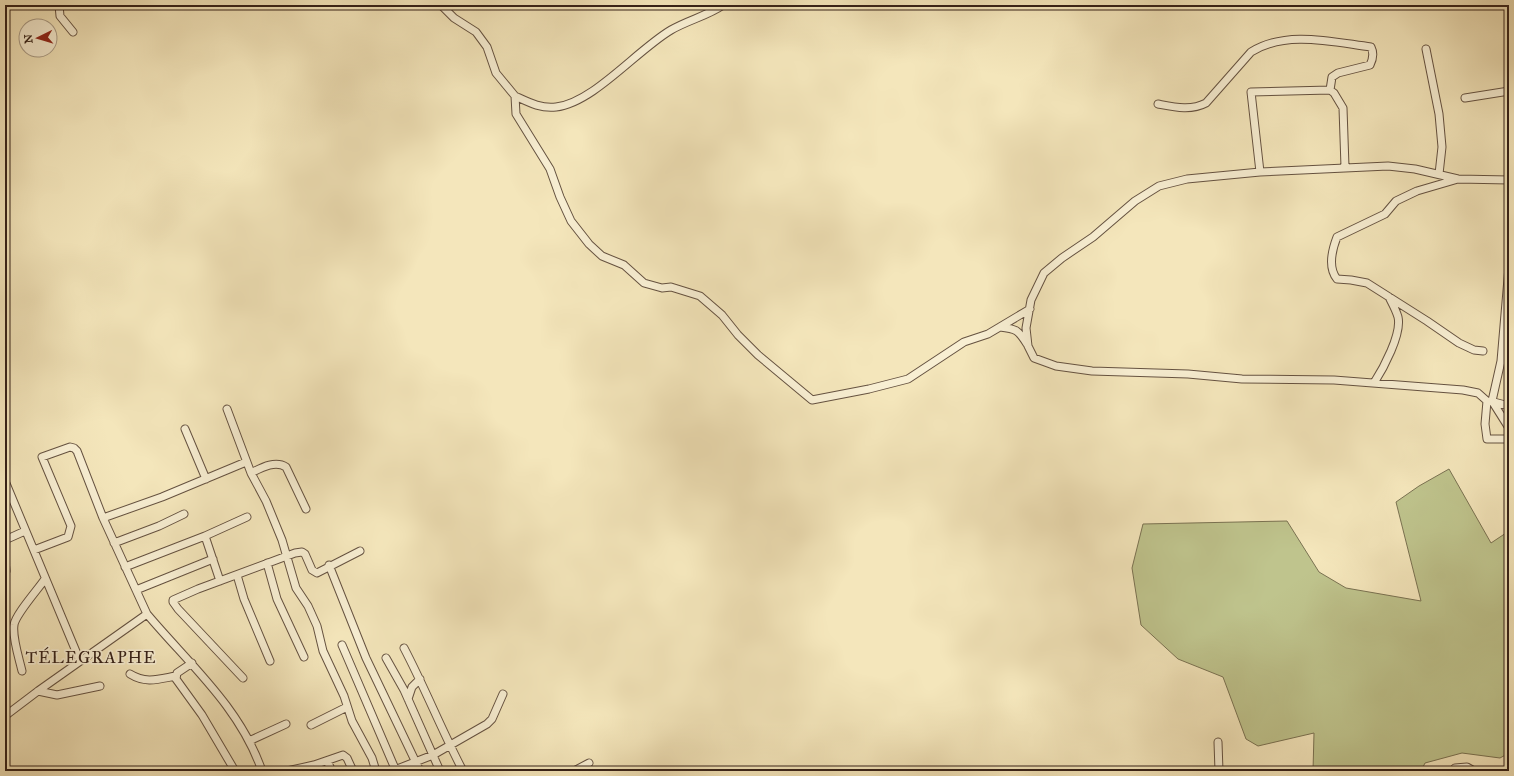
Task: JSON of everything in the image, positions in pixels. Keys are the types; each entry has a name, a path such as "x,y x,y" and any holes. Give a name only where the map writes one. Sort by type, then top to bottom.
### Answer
{"street":[{"path":"59,5 60,16 73,32"},
{"path":"441,5 454,18 476,32 487,47 496,73 515,96 538,106 556,108 580,100 672,30 716,10 723,5"},
{"path":"1158,104 1191,108 1201,106 1206,103 1251,52 1259,47 1274,42 1309,39 1371,47 1373,52 1370,65 1338,73 1332,77 1330,90"},
{"path":"1426,49 1439,114 1442,147 1439,174"},
{"path":"1260,172 1251,92 1330,90 1334,93 1344,108 1345,168"},
{"path":"1465,98 1509,91"},
{"path":"515,96 516,114 550,169 570,221 589,244 602,256 624,265 644,283 662,288 671,287 700,296 722,315 738,335 758,355 812,400 862,391 908,379 964,342 988,334 1030,309"},
{"path":"1028,346 1026,328 1031,300 1044,273 1062,258 1093,237 1135,201 1159,186 1187,179 1260,172 1388,166 1415,168 1458,179 1509,180"},
{"path":"1458,179 1417,191 1396,201 1385,214 1337,237 1332,250 1333,274 1337,279 1366,283 1459,343 1474,350 1483,351"},
{"path":"1509,267 1501,361 1489,401 1485,424 1487,439 1509,439"},
{"path":"1374,383 1389,357 1398,329 1398,318 1389,297"},
{"path":"1000,327 1015,329 1021,335 1034,358 1056,366 1092,371 1188,374 1242,379 1334,380 1463,390 1478,393 1489,401 1509,428"},
{"path":"1489,401 1509,406"},
{"path":"227,410 246,462 266,501 282,540 296,588 308,606 317,626 323,651 339,685 355,728 372,758 376,771"},
{"path":"185,429 206,479"},
{"path":"34,550 68,537 71,526 42,457 70,447 74,448 77,451 103,518 147,614 210,683 229,708 249,741 262,771"},
{"path":"103,518 162,498 246,462"},
{"path":"251,473 272,464 283,465 286,467 306,509"},
{"path":"5,481 80,661"},
{"path":"114,543 159,526 184,514"},
{"path":"125,567 205,536 247,517"},
{"path":"5,540 25,531"},
{"path":"205,536 220,581"},
{"path":"243,678 203,637 173,602 177,598 286,555 302,552 305,554 314,572 317,573 360,551"},
{"path":"136,590 213,559"},
{"path":"5,560 5,574"},
{"path":"267,563 277,599 304,657"},
{"path":"329,566 366,658 420,771"},
{"path":"237,575 244,599 270,661"},
{"path":"22,670 14,632 14,623 45,579"},
{"path":"5,716 147,614"},
{"path":"342,645 395,771 415,761 433,755 487,724 492,719 503,694"},
{"path":"404,648 464,771"},
{"path":"386,658 408,699 440,771"},
{"path":"130,674 138,679 146,680 176,676 177,673 192,664"},
{"path":"176,676 202,715 235,771"},
{"path":"408,699 412,687 420,679"},
{"path":"38,691 57,695 100,686"},
{"path":"311,725 347,707"},
{"path":"249,741 286,724"},
{"path":"1218,742 1219,771"},
{"path":"287,771 314,766 345,756 353,771"},
{"path":"327,761 332,771"},
{"path":"574,771 589,763"},
{"path":"1455,768 1467,767 1474,771"}],"green space":[{"path":"1449,469 1491,543 1509,531 1509,753 1500,758 1462,753 1425,763 1421,771 1313,771 1314,733 1258,746 1246,739 1223,677 1178,659 1141,625 1132,568 1143,524 1287,521 1319,572 1346,588 1421,601 1396,502 1419,486"}],"district":[{"name":"TÉLEGRAPHE","path":"91,657"}]}
